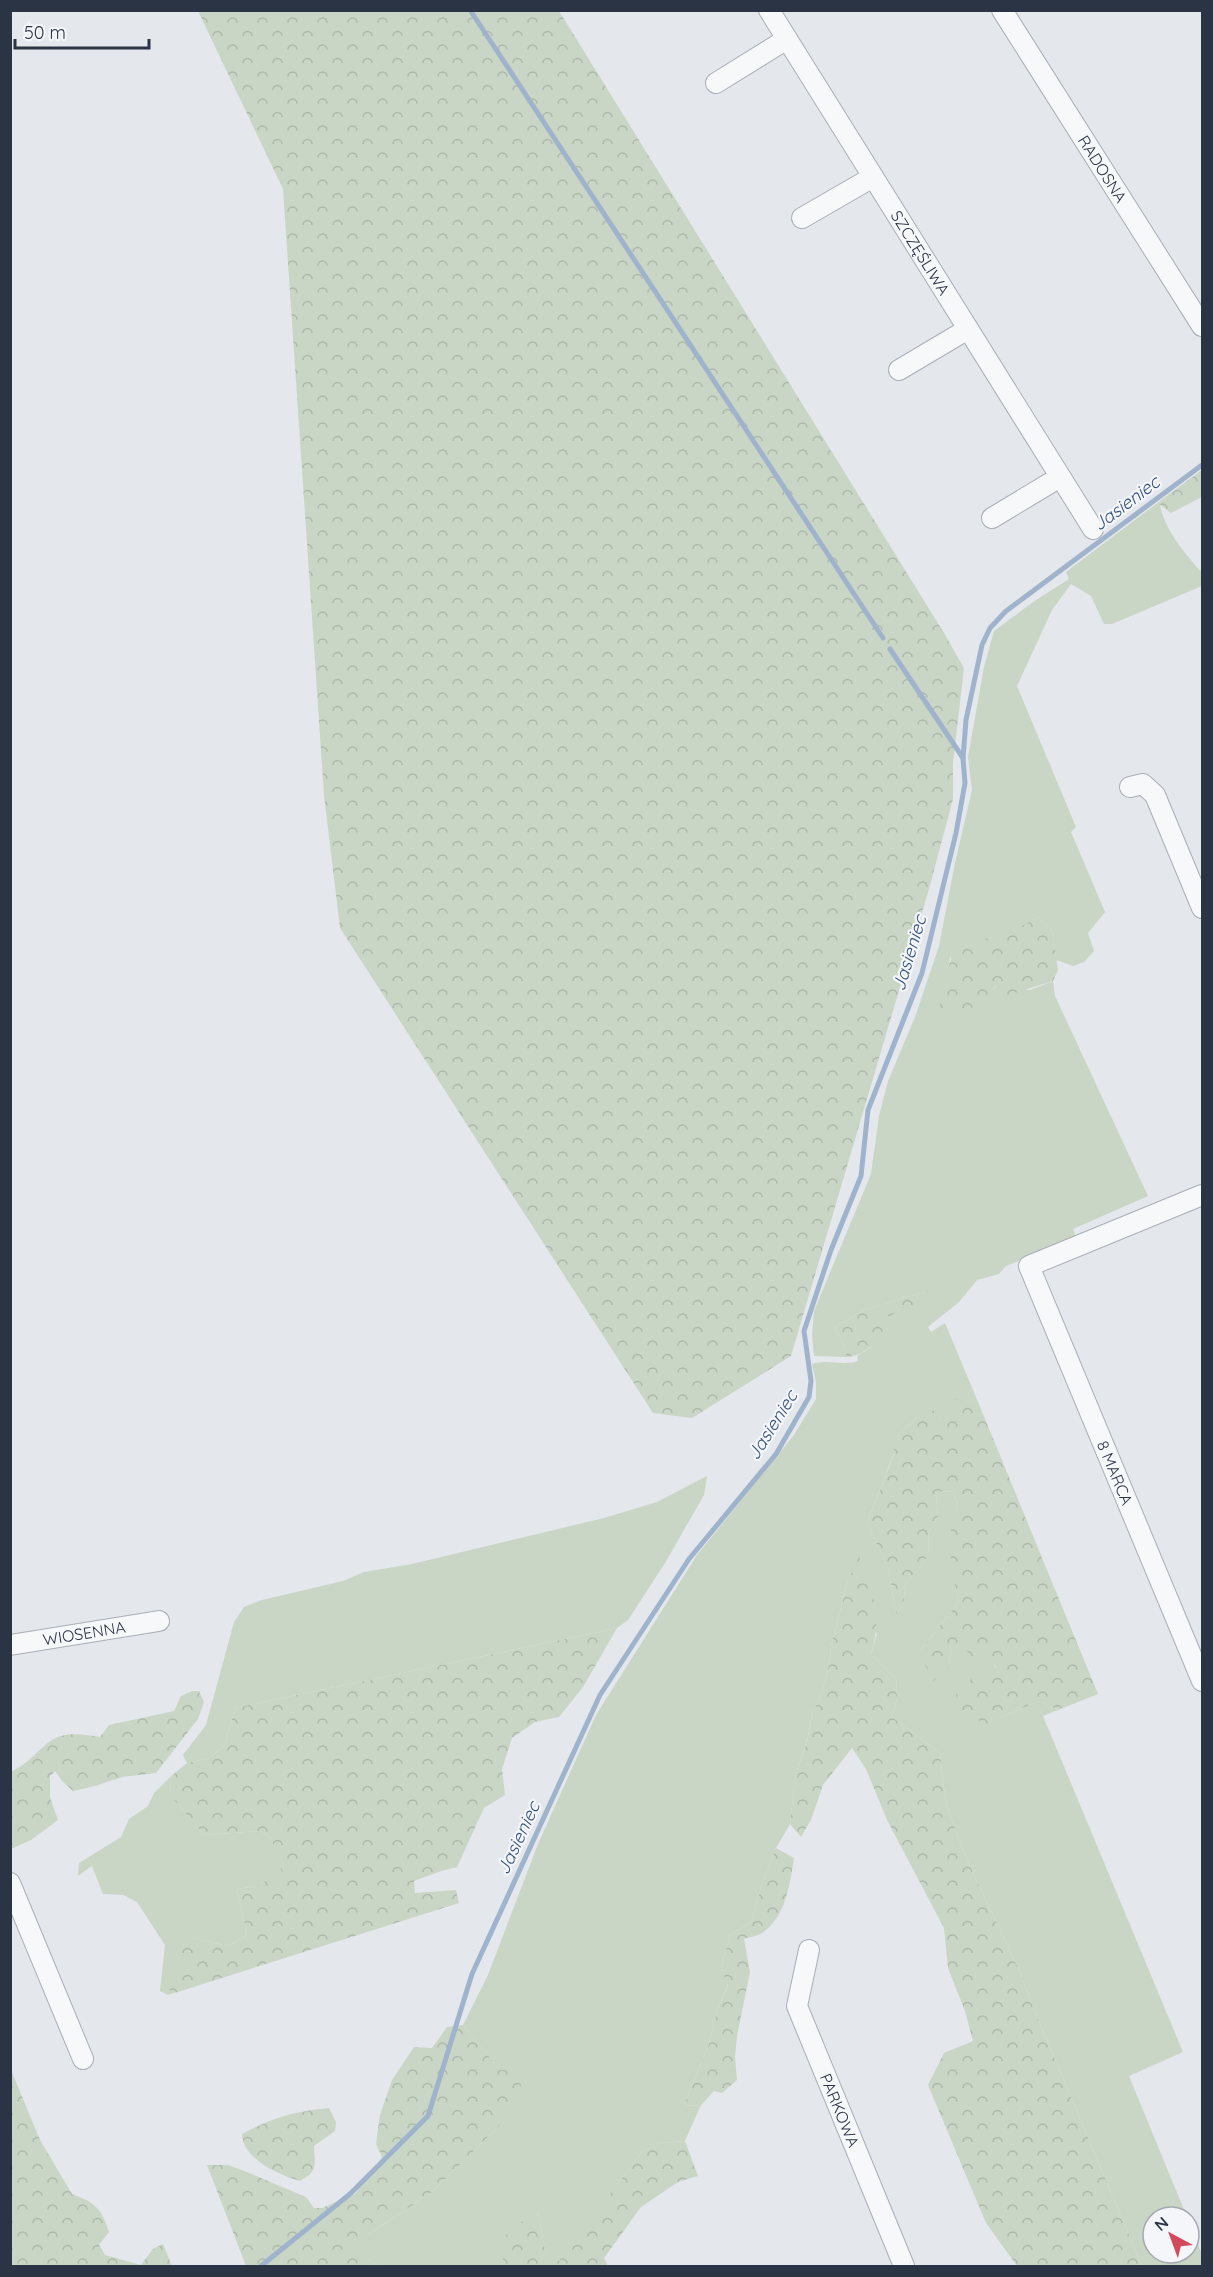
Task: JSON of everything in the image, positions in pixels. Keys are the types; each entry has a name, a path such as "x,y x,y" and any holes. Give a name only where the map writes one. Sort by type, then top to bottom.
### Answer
{"street":[{"name":"SZCZĘŚLIWA","path":"769,10 1093,529"},
{"name":"RADOSNA","path":"1002,10 1203,326"},
{"path":"716,82 787,39"},
{"path":"802,218 873,177"},
{"path":"899,370 968,329"},
{"path":"992,518 1060,477"},
{"path":"1130,787 1143,784 1155,795 1203,908"},
{"name":"8 MARCA","path":"1203,1195 1029,1266 1203,1681"},
{"name":"WIOSENNA","path":"10,1645 159,1622"},
{"path":"10,1884 83,2058"},
{"name":"PARKOWA","path":"810,1950 797,2006 904,2266"}],"green space":[{"path":"198,11 559,11 964,668 953,763 953,799 929,889 791,1356 692,1418 653,1413 340,928 324,795 283,189"},
{"path":"1202,470 1202,497 1171,513 1160,505 1164,498"},
{"path":"1164,498 1160,505 1166,524 1176,541 1202,573 1202,586 1112,624 1104,624 1091,596 1071,584 1052,610 1017,686 1076,827 1071,832 1105,912 1088,933 1094,951 1084,962 1073,966 1056,960 1052,930 1038,917 1019,929 990,938 950,958 946,978 992,990 997,986 1030,990 1053,981 1055,996 1148,1196 1073,1229 1076,1238 1006,1266 999,1274 977,1280 959,1302 928,1327 931,1332 945,1323 978,1402 957,1400 939,1419 917,1417 894,1439 894,1453 867,1523 889,1571 896,1614 903,1606 906,1583 928,1556 929,1531 938,1518 936,1492 953,1491 958,1507 952,1529 951,1554 959,1602 919,1652 948,1668 951,1650 964,1645 994,1665 1000,1672 995,1678 974,1678 1001,1717 1039,1701 1058,1710 1043,1716 1183,2052 1129,2076 1182,2205 1141,2205 1141,2264 1023,1981 955,1830 947,1804 940,1753 892,1717 897,1699 896,1679 871,1654 877,1634 848,1581 831,1646 830,1661 822,1693 812,1714 808,1737 795,1777 790,1824 776,1848 751,1922 730,1935 721,1969 728,1984 717,2011 708,2047 687,2097 685,2106 701,2105 685,2141 660,2143 642,2152 559,2262 546,2255 538,2212 503,2238 503,2266 378,2266 353,2248 369,2234 431,2193 497,2128 499,2069 463,2025 488,1975 538,1844 596,1715 697,1555 794,1435 816,1399 816,1382 812,1364 858,1361 857,1356 870,1348 885,1318 928,1291 864,1310 835,1327 846,1350 846,1357 814,1356 812,1335 814,1311 871,1174 879,1116 888,1081 915,1017 939,946 972,790 968,757 984,667 994,631 1069,579 1066,572"},
{"path":"1038,917 1052,930 1058,970 1053,981 1005,996 996,986 992,990 994,1002 948,1014 940,1007 939,997 955,946 998,935"},
{"path":"928,1291 927,1299 885,1318 885,1334 872,1346 858,1355 846,1357 846,1350 835,1327 864,1310"},
{"path":"926,1399 939,1419 957,1399 978,1402 1098,1694 1058,1710 1039,1701 1001,1717 991,1738 977,1718 950,1717 959,1685 974,1678 995,1678 999,1672 995,1665 975,1663 964,1646 951,1650 948,1668 933,1681 919,1652 959,1602 950,1554 951,1531 958,1507 953,1491 936,1492 938,1518 929,1531 928,1556 906,1583 903,1606 896,1614 889,1571 867,1523 894,1454 894,1439 917,1417 918,1402"},
{"path":"707,1476 704,1495 665,1563 628,1620 617,1628 235,1708 225,1745 210,1758 187,1763 183,1755 206,1725 234,1622 244,1607 262,1600 343,1581 364,1572 412,1564 604,1518 657,1502"},
{"path":"859,1556 875,1604 875,1640 871,1654 896,1679 897,1699 892,1717 940,1753 947,1804 955,1830 1023,1981 1142,2266 1017,2266 986,2223 928,2085 944,2053 973,2041 965,2011 948,1968 944,1928 887,1820 866,1769 852,1748 823,1785 811,1820 801,1837 790,1824 795,1777 808,1738 812,1714 822,1693 830,1661 831,1646 848,1581"},
{"path":"617,1628 583,1687 559,1717 535,1722 512,1738 502,1769 505,1795 484,1808 457,1867 414,1881 415,1893 456,1890 459,1903 168,1995 179,1965 179,1950 192,1938 228,1946 247,1935 237,1889 256,1886 282,1872 271,1837 260,1831 204,1835 171,1796 170,1777 187,1763 210,1758 225,1745 235,1708"},
{"path":"192,1691 199,1691 204,1702 198,1719 156,1773 122,1777 73,1791 55,1771 50,1776 50,1797 58,1820 31,1840 11,1849 11,1772 58,1737 76,1734 100,1737 109,1725 174,1711 181,1696"},
{"path":"170,1777 171,1796 204,1835 260,1831 271,1837 283,1872 256,1886 237,1889 247,1935 228,1946 192,1938 168,1995 160,1991 165,1945 137,1902 123,1895 103,1894 92,1866 78,1876 79,1863 121,1837 129,1819 148,1806 154,1793"},
{"path":"776,1848 794,1858 786,1899 777,1918 762,1933 744,1939 750,1972 737,2036 735,2057 737,2080 722,2093 714,2091 701,2105 685,2106 708,2047 717,2011 728,1985 721,1969 730,1935 751,1922"},
{"path":"463,2025 499,2069 521,2073 521,2093 497,2128 431,2193 369,2234 354,2248 378,2266 246,2266 207,2165 228,2165 247,2172 306,2197 314,2208 322,2208 355,2194 382,2157 376,2144 380,2115 392,2080 414,2047 432,2048 447,2027"},
{"path":"11,2070 40,2140 72,2194 87,2200 103,2217 109,2232 99,2245 105,2255 141,2265 153,2249 163,2244 172,2266 11,2266"},
{"path":"329,2108 336,2122 335,2131 314,2146 313,2171 300,2181 263,2165 248,2151 244,2143 242,2134 264,2123 305,2111"},
{"path":"685,2141 698,2176 678,2182 641,2207 604,2258 608,2266 503,2266 503,2238 520,2223 538,2212 546,2255 559,2261 642,2152 660,2143"},
{"path":"1201,2252 1202,2254 1202,2266 1142,2266 1201,2265"}],"waterway":[{"path":"470,10 883,638"},
{"name":"Jasieniec","path":"261,2266 350,2194 428,2116 472,1974 600,1695 689,1559 776,1454 809,1397 811,1381 804,1331 831,1250 861,1176 868,1110 922,973 956,833 965,783 963,758 966,720 982,645 990,628 1006,611 1202,465"},
{"path":"890,649 963,758"}]}
